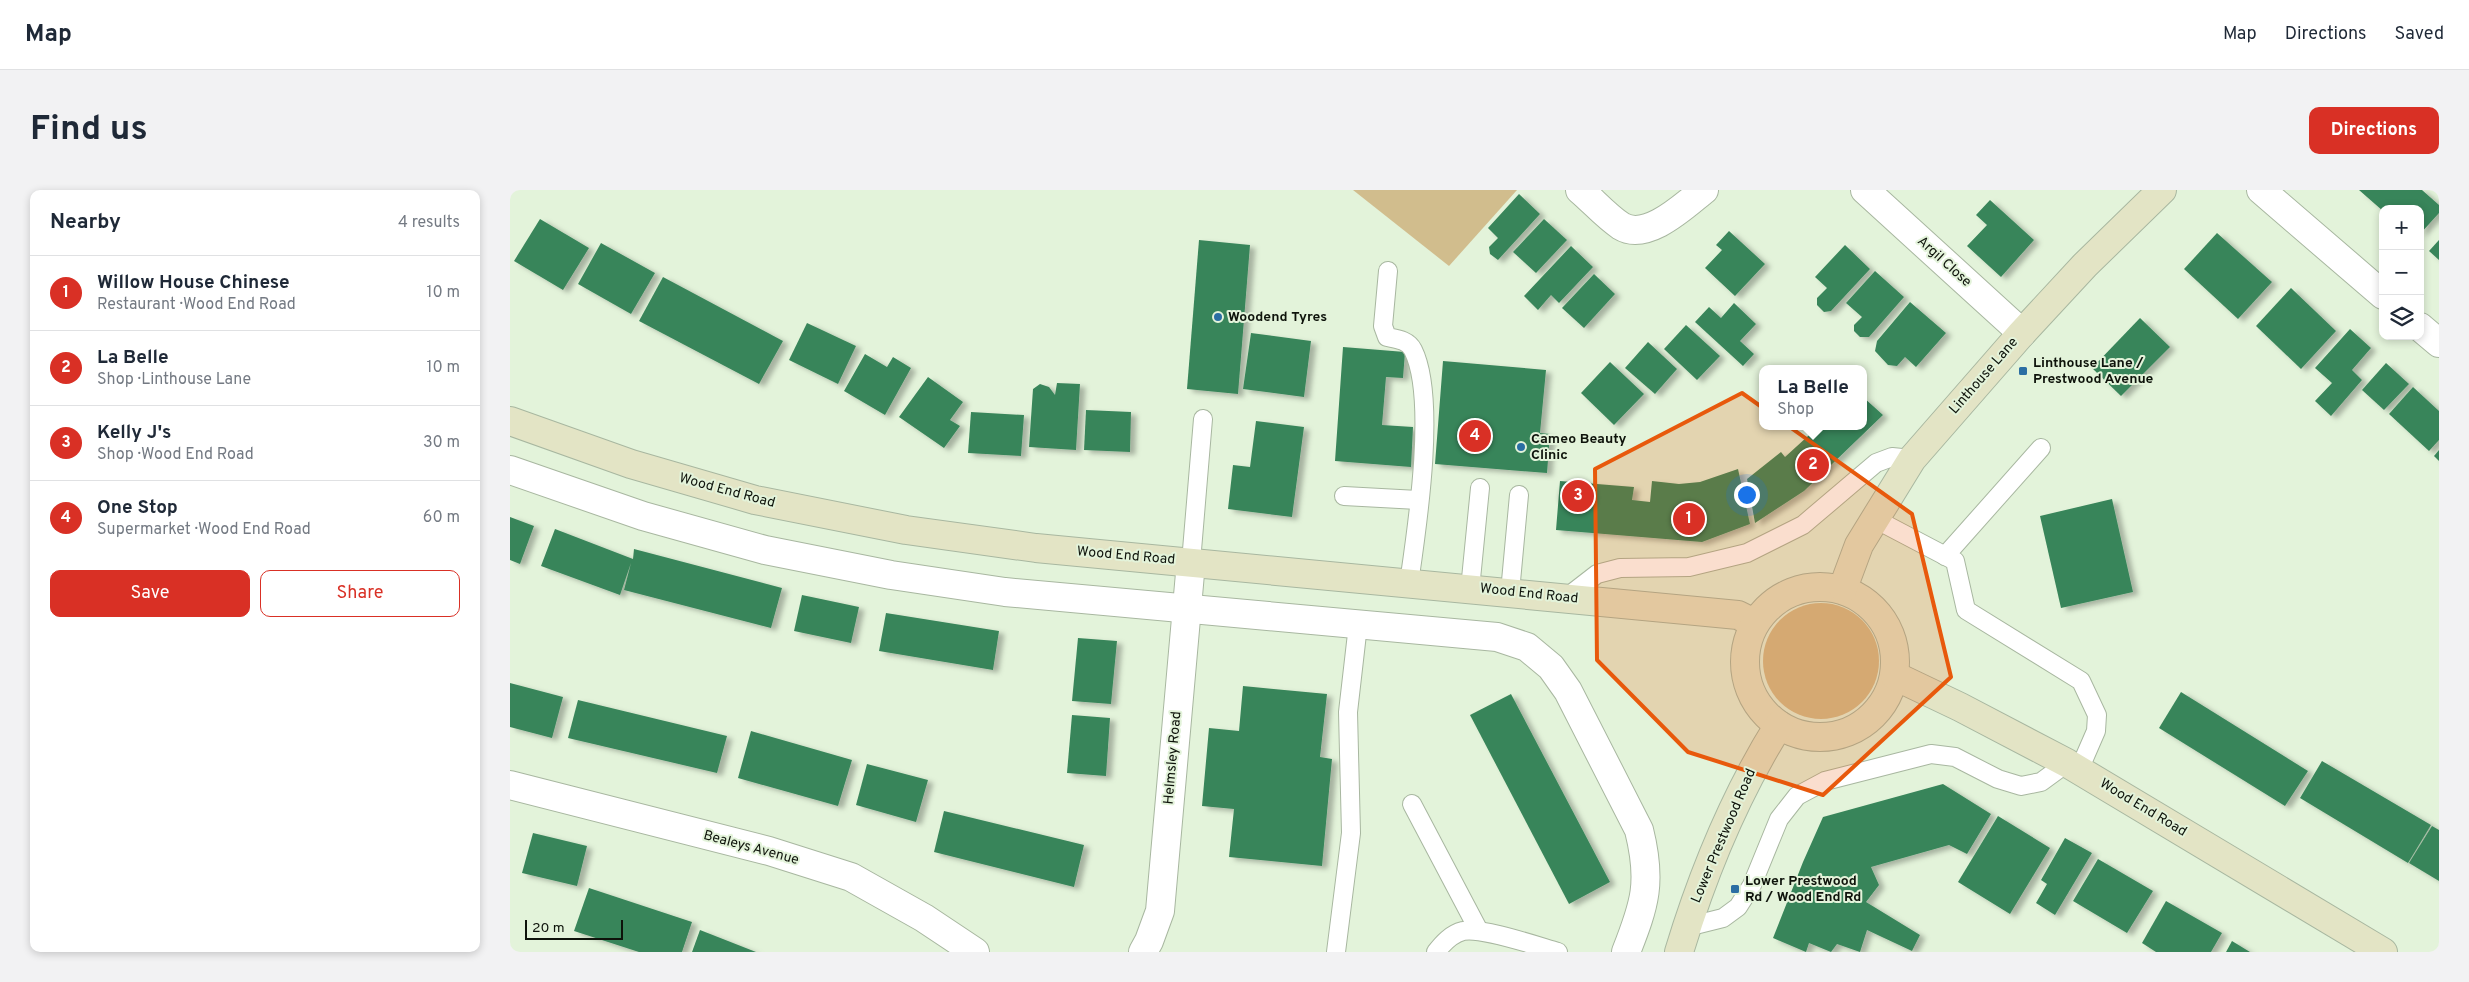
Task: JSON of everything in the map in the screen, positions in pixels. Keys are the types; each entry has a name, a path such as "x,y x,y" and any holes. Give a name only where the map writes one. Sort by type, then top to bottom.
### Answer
{"street":[{"path":"1580,190 1622,226 1634,230 1655,227 1704,190"},
{"name":"Argil Close","path":"1866,190 2022,333"},
{"name":"Linthouse Lane","path":"1844,588 1859,545 1912,459 2022,333 2085,265 2162,190"},
{"path":"2261,190 2379,292"},
{"path":"2424,330 2439,343"},
{"name":"Wood End Road","path":"510,421 631,464 755,500 906,530 1036,548 1738,615 1754,623"},
{"path":"510,470 644,516 765,550 891,575 1005,592 1497,636 1527,647 1551,667 1568,691 1639,830 1645,854 1647,884 1642,912 1626,952"},
{"name":"Helmsley Road","path":"1143,952 1160,911 1191,562"},
{"path":"1823,586 1844,588 1866,602 1882,618 1892,638 1895,676 1883,704 1871,718 1852,731 1829,737 1807,736 1779,725 1769,718 1755,701 1747,682 1745,665 1746,645 1754,623 1779,599 1802,589 1823,586"},
{"name":"Wood End Road","path":"1895,676 1960,706 2073,766 2383,952"},
{"name":"Lower Prestwood Road","path":"1683,940 1730,815 1758,759 1779,725"},
{"name":"Bealeys Avenue","path":"510,785 769,851 851,877 924,918 975,952"}],"lane":[{"path":"1388,271 1383,326 1387,337 1405,341 1413,349 1421,379 1425,423 1409,583"},
{"path":"1191,562 1203,419"},
{"path":"1945,556 2041,448"},
{"path":"1566,598 1597,574 1620,568 1689,567 1747,553 1803,525 1876,463 1892,457 1912,459"},
{"path":"1470,589 1480,488"},
{"path":"1510,592 1519,495"},
{"path":"1344,496 1418,500"},
{"path":"1683,940 1723,918 1738,907 1752,885 1779,819 1797,796 1825,781 1931,754 1955,757 1998,780 2021,786 2041,782 2073,766 2096,731 2098,715 2082,681 1966,610 1955,561 1875,519"},
{"path":"1336,952 1351,833 1348,712 1358,624"},
{"path":"1412,804 1479,931"},
{"path":"1436,952 1447,939 1463,931 1479,931 1558,952"}],"highlighted area":[{"path":"1742,393 1912,514 1951,677 1823,795 1688,752 1597,660 1595,469"}],"shaded area":[{"path":"1353,190 1517,190 1449,266"},
{"path":"1821,603 1843,608 1862,620 1874,639 1879,661 1874,683 1862,702 1843,714 1821,719 1799,714 1780,702 1768,683 1763,661 1768,639 1780,620 1799,608"}],"building":[{"path":"2359,190 2422,190 2439,205 2439,213 2424,230 2424,205 2379,205 2379,208"},
{"path":"1519,194 1540,214 1498,260 1490,254 1489,247 1498,238 1488,228"},
{"path":"1990,200 2034,240 2001,277 1967,246 1987,225 1976,215"},
{"path":"540,219 589,248 563,290 514,261"},
{"path":"1544,219 1567,240 1536,273 1513,252"},
{"path":"1729,231 1765,264 1735,296 1705,268 1722,250 1716,245"},
{"path":"2217,233 2272,282 2238,319 2184,269"},
{"name":"Woodend Tyres","path":"1199,240 1250,245 1238,394 1187,389"},
{"path":"2439,240 2439,260 2429,251"},
{"path":"601,243 655,273 631,314 578,284"},
{"path":"1845,245 1870,269 1831,311 1824,312 1817,305 1817,298 1827,288 1815,277"},
{"path":"1571,246 1593,267 1559,303 1551,295 1538,310 1524,296"},
{"path":"1875,271 1904,297 1869,337 1860,337 1854,331 1854,325 1862,317 1846,303"},
{"path":"1594,274 1615,294 1584,328 1562,308"},
{"path":"663,277 783,341 759,384 639,321"},
{"path":"2291,288 2336,331 2301,369 2256,326"},
{"path":"1910,302 1946,333 1916,367 1905,357 1897,366 1888,365 1875,351 1877,341"},
{"path":"1734,303 1756,324 1740,341 1754,354 1743,366 1695,322 1709,307 1721,318"},
{"path":"2140,318 2170,347 2121,396 2092,368"},
{"path":"807,323 856,346 838,384 789,360"},
{"path":"1686,325 1720,356 1697,380 1664,349"},
{"path":"2350,329 2371,348 2352,370 2362,380 2331,416 2315,401 2332,383 2315,368"},
{"path":"1251,333 1311,341 1304,397 1243,389"},
{"path":"1648,342 1677,369 1655,394 1625,368"},
{"path":"1343,347 1405,352 1403,378 1386,377 1382,425 1413,427 1411,467 1335,461"},
{"path":"865,354 887,367 893,357 911,368 885,415 844,391"},
{"path":"1443,361 1546,370 1540,433 1550,434 1547,473 1435,464"},
{"path":"1610,362 1644,394 1614,425 1581,393"},
{"path":"2386,363 2409,384 2384,410 2362,390"},
{"path":"928,377 963,402 950,420 960,426 944,448 899,417"},
{"path":"1057,383 1080,384 1076,450 1029,447 1033,389 1040,384 1049,387 1055,395"},
{"path":"2413,387 2439,411 2439,440 2429,451 2389,414"},
{"path":"1867,401 1883,415 1804,491 1755,523 1747,479 1781,452 1785,457 1815,430 1867,430"},
{"path":"1086,410 1131,412 1130,452 1084,450"},
{"path":"971,412 1024,415 1021,456 968,453"},
{"path":"1256,421 1304,427 1292,517 1228,509 1233,465 1250,467"},
{"path":"2439,450 2439,461 2434,456"},
{"path":"1738,469 1750,524 1702,542 1556,530 1560,481 1634,487 1632,500 1650,502 1652,481 1679,484 1700,482"},
{"path":"2112,499 2133,592 2061,608 2040,516"},
{"path":"510,517 534,526 520,564 510,560"},
{"path":"555,529 633,559 634,549 782,588 771,628 624,590 631,563 620,595 541,566"},
{"path":"802,595 859,607 851,643 794,631"},
{"path":"886,613 999,631 993,670 879,651"},
{"path":"1078,638 1117,641 1111,704 1072,701"},
{"path":"510,683 563,697 552,738 510,727"},
{"path":"1243,686 1327,694 1320,757 1332,759 1322,866 1229,857 1234,809 1202,806 1209,728 1239,731"},
{"path":"2181,692 2308,771 2285,806 2159,728"},
{"path":"1511,694 1610,882 1569,904 1470,715"},
{"path":"578,700 727,736 717,773 568,738"},
{"path":"1072,715 1110,718 1106,776 1067,773"},
{"path":"751,731 852,760 838,806 738,778"},
{"path":"2322,761 2431,825 2408,863 2300,798"},
{"path":"867,764 928,780 916,822 856,805"},
{"path":"1943,784 1991,814 1967,854 1949,845 1871,867 1879,885 1866,902 1920,935 1912,951 1867,930 1860,952 1837,944 1831,952 1809,943 1806,952 1773,938 1823,817"},
{"path":"944,811 1084,845 1074,887 934,852"},
{"path":"1998,816 2050,848 2010,914 1958,882"},
{"path":"2432,826 2439,830 2439,881 2409,863"},
{"path":"533,833 587,846 577,886 522,873"},
{"path":"2065,838 2092,853 2055,915 2036,903 2047,884 2041,880"},
{"path":"2098,859 2153,891 2127,933 2073,901"},
{"path":"589,888 692,922 682,952 639,952 574,931"},
{"path":"2166,901 2222,933 2211,952 2156,952 2142,943"},
{"path":"700,930 756,952 692,952"},
{"path":"2232,941 2250,952 2226,952"}],"place":[{"name":"Woodend Tyres","path":"1218,317"},
{"name":"Linthouse Lane / Prestwood Avenue","path":"2023,371"},
{"name":"One Stop","path":"1475,436"},
{"name":"Cameo Beauty Clinic","path":"1521,447"},
{"name":"La Belle","path":"1813,465"},
{"name":"Kelly J's","path":"1578,496"},
{"name":"Willow House Chinese","path":"1689,519"},
{"name":"Lower Prestwood Rd / Wood End Rd","path":"1735,889"}]}
